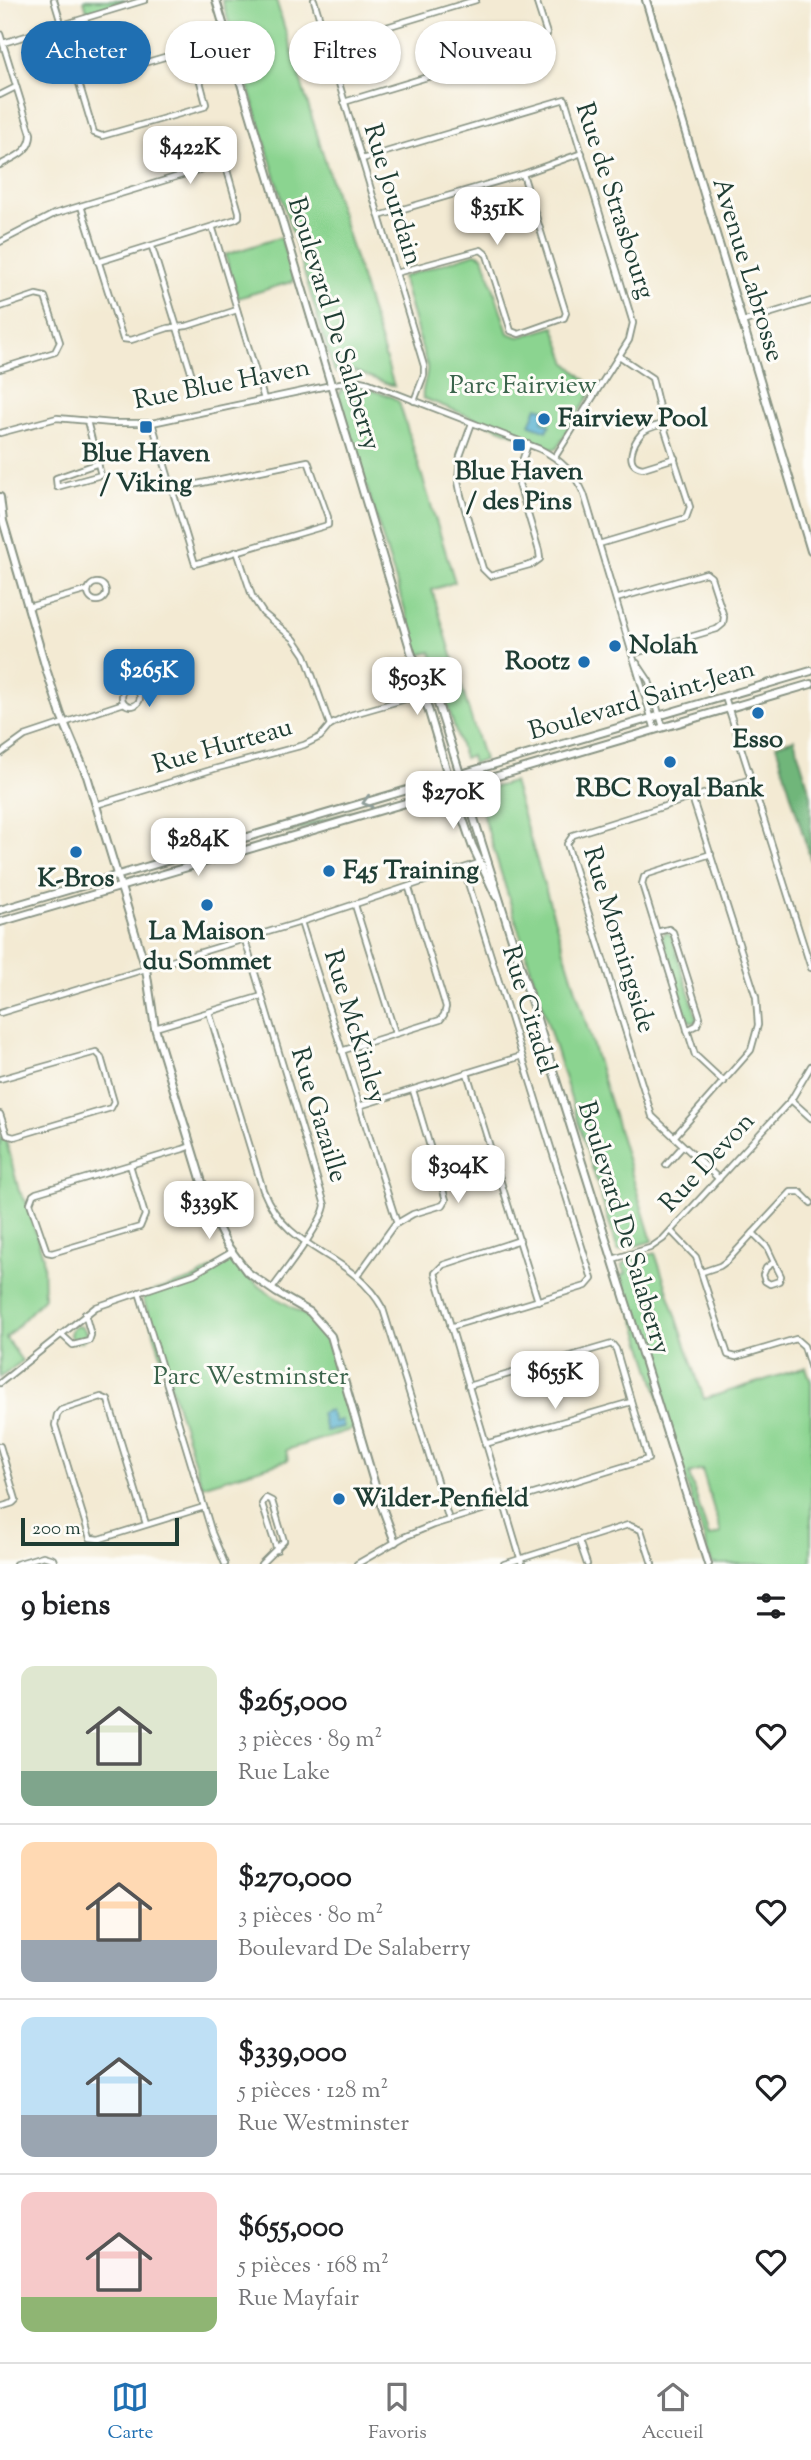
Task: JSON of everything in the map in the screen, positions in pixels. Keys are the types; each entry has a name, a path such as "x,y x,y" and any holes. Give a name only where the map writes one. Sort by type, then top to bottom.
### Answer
{"street":[{"path":"54,0 60,21"},
{"path":"74,21 145,0"},
{"name":"Boulevard De Salaberry","path":"216,0 449,778 479,863 500,904"},
{"name":"Rue Jourdain","path":"314,0 320,21"},
{"path":"401,23 476,0"},
{"path":"345,102 544,42 547,34 536,0"},
{"name":"Avenue Labrosse","path":"646,0 811,551"},
{"path":"0,34 31,134 31,143 26,150 0,165"},
{"path":"2,43 21,37"},
{"path":"185,51 193,55 206,104 204,107 102,136 94,133 79,82 185,51"},
{"name":"Rue Jourdain","path":"339,84 424,370 414,401"},
{"path":"0,95 16,87"},
{"name":"Rue de Strasbourg","path":"362,159 565,99 633,323 629,340 555,457"},
{"path":"379,216 523,174 582,153"},
{"path":"0,242 54,214 215,165 227,170 239,216 213,228 98,262"},
{"path":"396,273 481,250 487,255 511,331 519,334 564,318 566,313 523,174"},
{"path":"81,206 123,339 131,340 237,310"},
{"path":"213,228 264,399"},
{"path":"152,247 194,382"},
{"path":"0,307 36,295 45,297 60,342 55,352 0,369"},
{"path":"742,322 811,302"},
{"path":"599,544 686,518 690,507 663,424 652,378 619,356"},
{"name":"Rue Blue Haven","path":"0,433 47,419 112,424 152,423 331,384 361,381 528,444 555,457 579,482 655,730"},
{"path":"87,421 99,463 101,475 57,487 56,478 99,463"},
{"path":"152,423 195,564 328,525 328,517 308,461 173,489"},
{"path":"472,423 460,456 458,485 483,569 490,576 535,564 540,557 519,484 528,444"},
{"path":"663,424 641,434 632,449 633,464 643,468 675,458"},
{"path":"0,497 1,522 27,607 65,723 96,805 146,969 155,1028 214,1221 247,1272 271,1290 310,1312 331,1336 379,1499 395,1542"},
{"path":"237,551 252,596 263,613 294,639 305,655 330,725"},
{"path":"616,599 705,573 711,578 723,617 724,622 719,628 633,657"},
{"path":"27,607 88,590 90,585 99,582 106,588 106,594 103,599 97,601 89,597 88,590"},
{"name":"Rue Blue Haven","path":"633,657 648,679 663,727"},
{"name":"Boulevard De Salaberry","path":"414,658 434,691 708,1564"},
{"name":"Boulevard Saint-Jean","path":"0,910 811,671"},
{"name":"Boulevard Saint-Jean","path":"0,922 811,684"},
{"path":"0,754 25,736 124,704 132,706 137,703 139,695 136,690 125,690 121,698 124,704"},
{"name":"Rue Hurteau","path":"96,805 304,745 318,738 330,725 350,715 434,691"},
{"path":"725,697 811,968"},
{"name":"Rue Morningside","path":"719,1179 652,1116 567,844 573,835 751,779"},
{"path":"674,1137 744,1061 757,1033 758,1011 692,797"},
{"path":"254,848 255,841 272,830"},
{"path":"710,855 648,874 642,884 697,1057 724,1082"},
{"path":"0,1013 245,940 479,863"},
{"name":"Rue Citadel","path":"464,870 591,1274 591,1282 538,1300"},
{"path":"341,1051 440,1020 446,1010 409,888"},
{"path":"355,905 396,1033"},
{"name":"Rue McKinley","path":"301,922 397,1223"},
{"path":"657,932 669,929 673,932 700,1017 697,1025 687,1030"},
{"name":"Rue Gazaille","path":"245,940 325,1205 323,1214 305,1243 271,1290"},
{"path":"155,1028 262,996"},
{"path":"209,1012 267,1200 282,1224 305,1243 358,1275 375,1294 387,1318 449,1520"},
{"path":"0,1079 96,1052 101,1057 114,1102 110,1108 15,1137 7,1135 0,1114"},
{"path":"359,1106 522,1056"},
{"name":"Rue Devon","path":"613,1259 653,1247 671,1231 791,1100 811,1066"},
{"path":"450,1327 538,1300 467,1073"},
{"path":"358,1275 397,1223 413,1214 443,1205 446,1198 413,1090"},
{"path":"791,1100 811,1118"},
{"path":"130,1165 145,1215 140,1227 52,1253 47,1252 30,1203 33,1195 191,1146"},
{"path":"666,1165 683,1146"},
{"path":"702,1272 724,1264 791,1192 800,1192 811,1203"},
{"path":"671,1231 693,1251 728,1355 736,1357 796,1339 804,1346 811,1370"},
{"path":"754,1233 767,1247 781,1276 779,1281 770,1284 765,1281 763,1275 766,1268 774,1262"},
{"path":"520,1240 443,1265 436,1269 435,1276 521,1561"},
{"path":"0,1383 85,1314 103,1303 194,1274 232,1252"},
{"path":"139,1292 204,1507 225,1564"},
{"path":"61,1334 73,1345 89,1341 91,1335 85,1314"},
{"path":"358,1564 395,1542 449,1520 646,1461 646,1450 616,1349 612,1344 468,1386"},
{"path":"146,1524 108,1400 101,1397 61,1410 55,1425 90,1538 96,1540 204,1507"},
{"path":"485,1444 631,1402"},
{"path":"0,1446 16,1500 0,1507"},
{"path":"261,1564 277,1550 284,1543 272,1501 266,1498 262,1504 277,1550"},
{"path":"503,1564 521,1561 628,1525 641,1530 652,1564"},
{"path":"579,1541 587,1564"},
{"path":"16,1564 47,1556 53,1559 55,1564"}],"green space":[{"path":"84,0 124,0 125,1 87,11"},
{"path":"222,0 276,0 289,43 289,84 302,84 394,386 354,371 336,373 333,368 247,84 275,84 275,21 228,21"},
{"path":"281,237 294,281 238,298 225,255"},
{"name":"Parc Fairview","path":"475,253 483,256 508,333 519,337 554,327 567,363 594,388 557,448 552,449 423,398 427,366 402,277"},
{"path":"357,385 399,402 455,582 432,590 484,760 473,764 471,756 464,758 431,652 419,655 338,395 345,386"},
{"path":"794,739 811,796 811,861 776,745"},
{"path":"513,782 652,1241 618,1251 476,792"},
{"path":"398,798 285,834 304,825"},
{"path":"666,932 671,935 697,1018 694,1023 688,1020 662,937"},
{"path":"3,1136 43,1257 44,1298 6,1338 22,1361 0,1378 0,1137"},
{"path":"655,1253 704,1399 806,1367 811,1382 811,1564 712,1564 621,1276 626,1273 622,1266 626,1262","holes":["702,1470 721,1533 709,1537 689,1474"]},
{"name":"Parc Westminster","path":"228,1259 264,1290 311,1319 325,1332 331,1340 356,1428 286,1450 288,1460 202,1486 142,1295 196,1278"},
{"path":"78,1326 84,1328 84,1340 78,1342 72,1340 70,1334 72,1328"}],"water":[{"path":"537,407 547,410 542,421 550,425 547,431 530,425"},
{"path":"330,1410 334,1422 341,1420 343,1427 326,1431 321,1413"}],"place":[{"name":"Fairview Pool","path":"544,419"},
{"name":"Blue Haven / Viking","path":"146,427"},
{"name":"Blue Haven / des Pins","path":"519,445"},
{"name":"Nolah","path":"615,646"},
{"name":"Rootz","path":"584,662"},
{"name":"Esso","path":"758,713"},
{"name":"RBC Royal Bank","path":"670,762"},
{"name":"K-Bros","path":"76,852"},
{"name":"F45 Training","path":"329,871"},
{"name":"La Maison du Sommet","path":"207,905"},
{"name":"Wilder-Penfield","path":"339,1499"}]}
